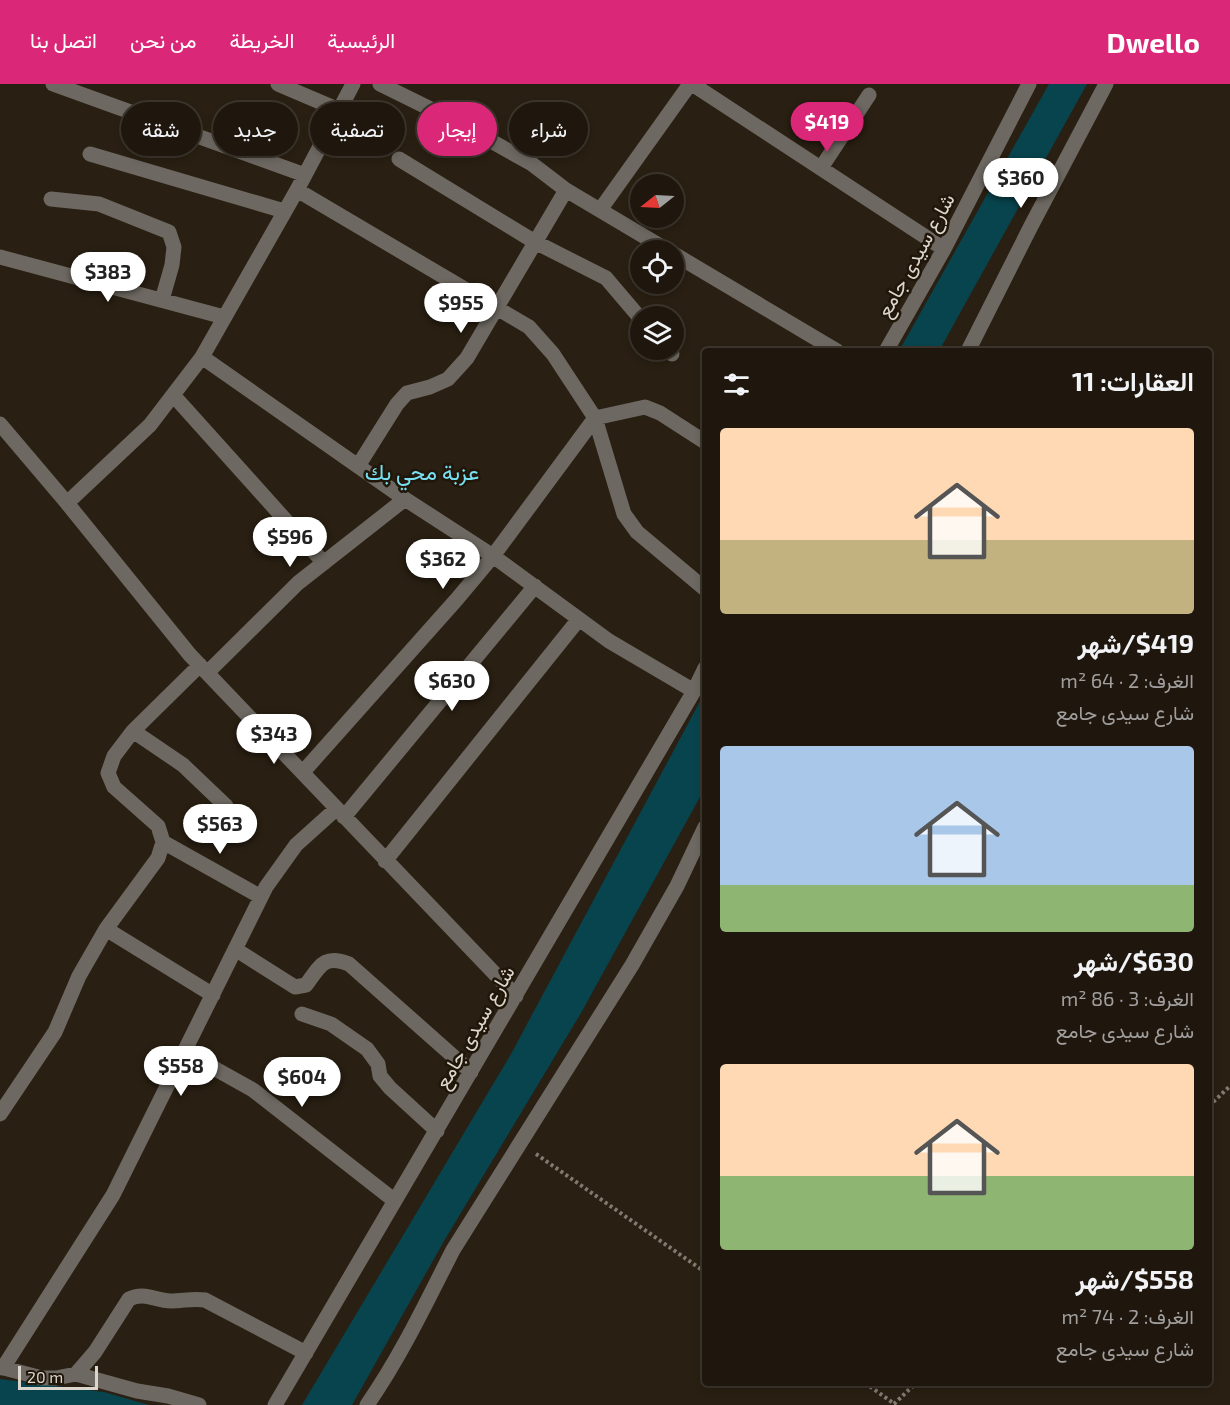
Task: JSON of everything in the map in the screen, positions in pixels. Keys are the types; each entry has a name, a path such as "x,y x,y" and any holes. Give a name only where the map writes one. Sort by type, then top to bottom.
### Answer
{"street":[{"path":"53,84 305,175"},
{"path":"278,84 320,102"},
{"path":"343,102 353,84"},
{"path":"380,84 458,122 532,164 566,190 650,240"},
{"path":"600,210 691,84 944,249"},
{"name":"شارع سيدى جامع","path":"888,348 944,249 1029,84"},
{"path":"970,348 1031,225 1106,84"},
{"path":"821,168 869,95"},
{"path":"90,154 284,211"},
{"path":"67,503 150,425 202,357 315,156"},
{"path":"399,159 535,242 606,278 630,306"},
{"path":"297,190 529,327 541,338 595,418 624,514 637,532 702,586"},
{"path":"358,466 397,404 407,393 448,379 467,358 566,190"},
{"path":"51,199 99,204 169,232 174,247 172,265 162,300"},
{"path":"0,257 224,317"},
{"path":"684,260 832,348"},
{"path":"202,357 405,499 494,555 609,641 693,691"},
{"path":"174,396 324,563"},
{"path":"303,772 494,555 595,418 645,407 660,413 702,440"},
{"path":"0,424 203,669 516,996"},
{"path":"0,1114 55,1032 79,976 106,929 158,858 163,842 158,826 114,787 108,772 114,756 134,731 298,583 405,499"},
{"path":"199,1405 168,1396 137,1392 76,1374 42,1378 2,1367 113,1196 261,897 296,845 340,813 535,586"},
{"path":"386,861 579,619"},
{"name":"شارع سيدى جامع","path":"275,1405 516,996 702,674"},
{"path":"134,731 183,765 226,806"},
{"path":"367,1405 414,1326 453,1250 655,926 702,833"},
{"path":"163,842 261,897"},
{"path":"106,929 213,995"},
{"path":"235,949 295,987 306,985 327,961 336,959 349,964 471,1072"},
{"path":"302,1014 331,1024 367,1048 378,1064 380,1076 390,1088 437,1131"},
{"path":"185,1052 253,1090 395,1201"},
{"path":"76,1374 94,1352 129,1299 146,1295 169,1302 194,1298 205,1300 306,1353"}],"path":[{"path":"1212,1103 1230,1086"},
{"path":"520,1144 702,1270"},
{"path":"869,1386 895,1404 913,1386"}],"water":[{"path":"1049,84 1087,84 941,348 901,348"},
{"path":"702,698 702,793 581,1013 444,1241 352,1405 302,1405 511,1054"},
{"path":"0,1379 104,1392 149,1405 0,1405"}],"district":[{"name":"عزبة محي بك","path":"422,471"}]}
